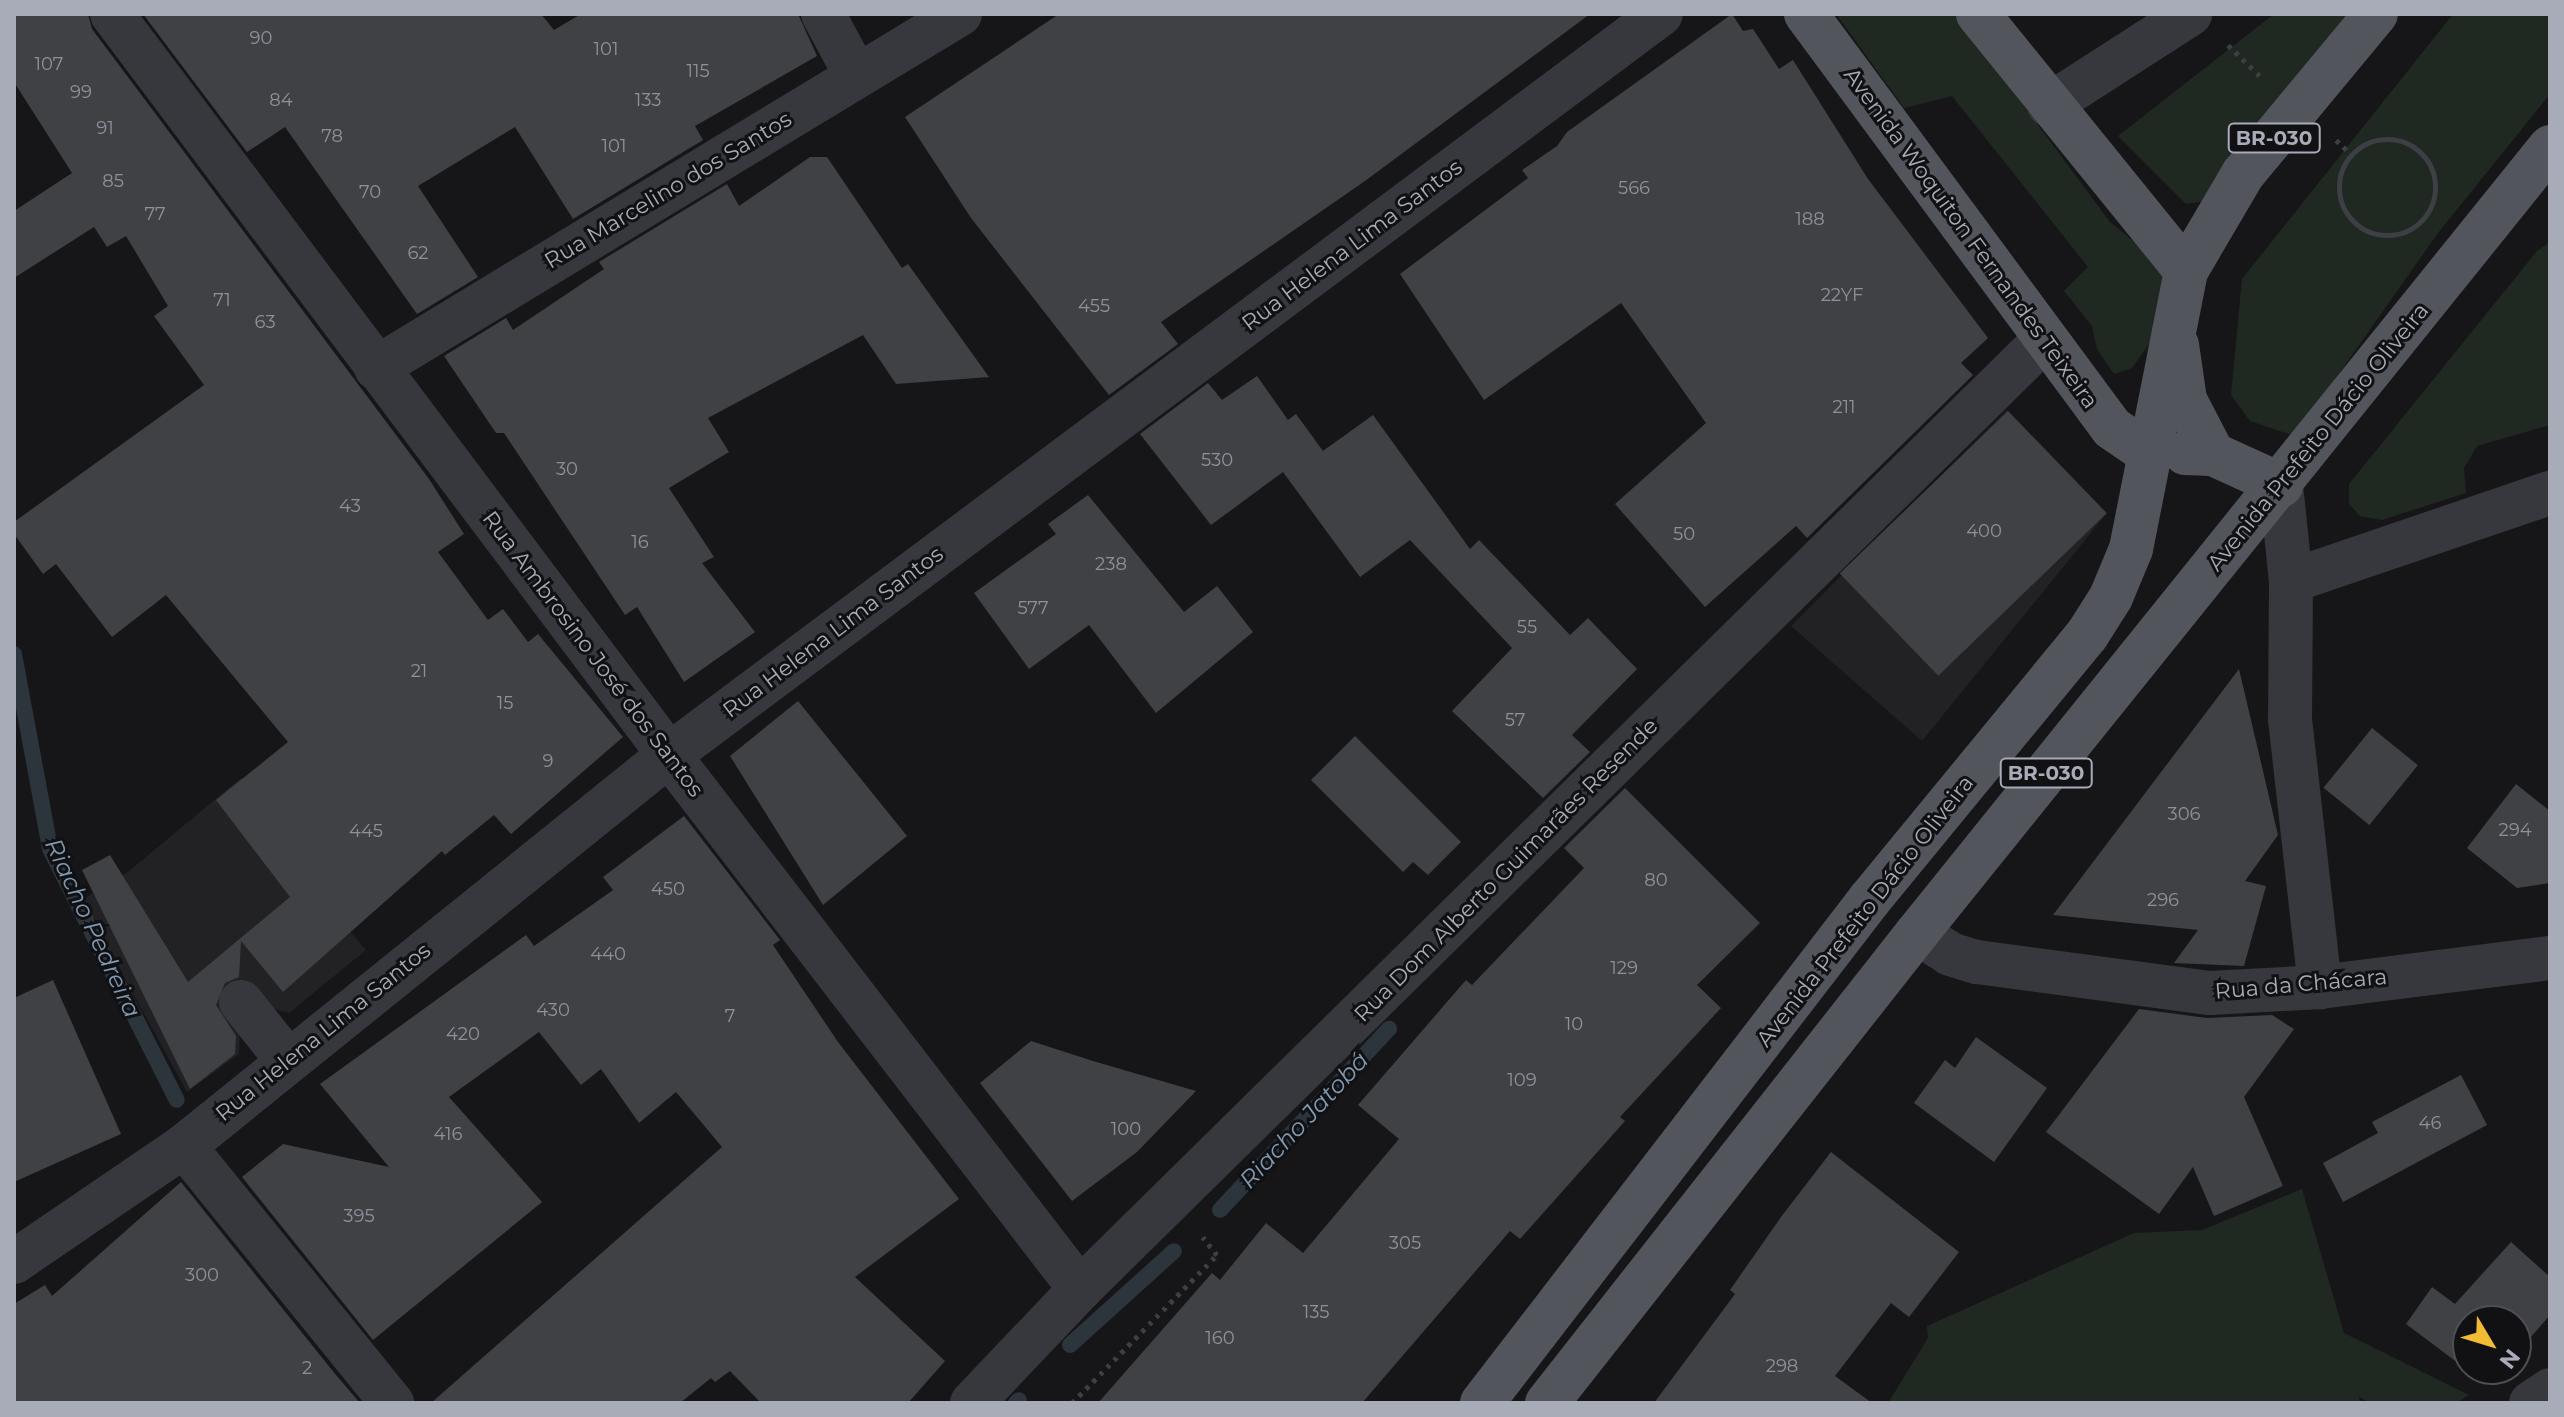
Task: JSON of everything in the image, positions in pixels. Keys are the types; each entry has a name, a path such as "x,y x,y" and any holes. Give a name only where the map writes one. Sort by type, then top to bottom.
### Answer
{"main road":[{"name":"Avenida Woquiton Fernandes Teixeira","path":"1806,14 2112,428 2147,452"},
{"path":"1978,14 2186,271"},
{"name":"Avenida Prefeito Dácio Oliveira","path":"1482,1403 1870,899 2087,635 2111,597 2131,549 2173,319 2186,271 2243,174 2376,14"},
{"name":"Avenida Prefeito Dácio Oliveira","path":"1547,1403 1917,933 2281,485 2550,147"},
{"path":"2173,319 2185,400 2213,454"},
{"path":"2147,452 2213,454 2281,485"}],"street":[{"name":"Rua Ambrosino José dos Santos","path":"112,14 669,755 1080,1289"},
{"path":"823,14 856,75"},
{"name":"Rua Marcelino dos Santos","path":"376,368 960,14"},
{"name":"Rua Helena Lima Santos","path":"16,1254 184,1146 669,755 1661,14"},
{"path":"2049,105 2190,14"},
{"name":"Rua Dom Alberto Guimarães Resende","path":"972,1403 1080,1289 2044,340"},
{"path":"2281,485 2291,581 2290,719 2320,987"},
{"path":"2291,581 2550,493"},
{"name":"Rua da Chácara","path":"1917,933 1950,954 1977,962 2210,993 2320,987 2550,958"},
{"path":"241,1002 288,1061"},
{"path":"184,1146 392,1403"},
{"path":"2531,1403 2550,1390"}],"path":[{"path":"2231,48 2246,65"},
{"path":"2392,139 2423,155 2435,186 2424,219 2407,232 2387,236 2367,232 2350,219 2340,201 2339,182 2356,149 2392,139"},
{"path":"1072,1403 1217,1255"}],"shaded area":[{"path":"1836,14 1956,14 2110,222 2159,262 2163,277 2156,334 2132,368 2114,374 2097,349 2092,326 2064,291 2088,267 1952,96 1904,108"},
{"path":"2274,14 2358,14 2213,200 2186,204 2118,136"},
{"path":"2453,14 2550,14 2550,94 2438,233 2295,436 2250,421 2231,395 2242,279"},
{"path":"2550,242 2550,425 2477,446 2464,468 2466,493 2382,520 2360,516 2349,504 2349,484 2537,251"},
{"path":"2007,410 2107,513 1922,741 1791,626"},
{"path":"241,778 317,873 328,906 366,950 289,1013 260,1005 240,1024 239,1054 187,1092 82,900 129,871"},
{"path":"2302,1189 2344,1333 2469,1395 2456,1403 2371,1403 2359,1397 2360,1403 1888,1403 1928,1338 1927,1326 2134,1233 2202,1230"}],"building":[{"path":"14,14 88,14 92,29 429,479 464,534 438,552 488,620 503,609 528,642 538,634 623,737 511,834 494,815 445,855 442,851 283,992 241,941 239,977 225,983 216,1005 236,1036 235,1054 190,1089 82,870 110,855 188,982 290,897 216,800 288,742 166,595 112,637 56,564 43,574 14,534 14,522 204,385 154,316 168,306 126,236 107,247 94,227 14,278 14,211 72,173 14,82"},
{"path":"143,14 541,14 554,30 581,14 798,14 817,56 695,126 703,140 573,219 515,127 418,186 478,277 417,314 285,127 247,152"},
{"path":"1059,14 1590,14 1365,181 1161,322 1178,344 1109,395 971,218 905,117"},
{"path":"1732,14 1743,31 1753,29 1779,69 1793,60 1868,179 1988,338 1961,363 1973,375 1807,538 1796,526 1705,607 1615,504 1706,423 1621,303 1484,400 1400,274 1528,178 1522,170 1557,146 1567,132"},
{"path":"810,157 827,157 902,268 908,264 989,377 896,384 863,335 708,418 729,452 669,488 714,557 702,563 755,632 684,682 637,607 625,615 504,433 496,433 444,356 506,318 513,330 604,269 599,262 727,184 739,206"},
{"path":"1257,376 1288,420 1296,414 1323,451 1373,415 1470,549 1479,540 1570,635 1588,618 1637,669 1572,735 1590,752 1543,798 1452,711 1512,648 1410,540 1360,577 1283,472 1211,525 1140,434 1208,383 1222,400"},
{"path":"2008,411 2107,513 1938,676 1840,574"},
{"path":"1088,495 1184,612 1217,586 1253,632 1156,713 1089,625 1029,669 974,593 1056,534 1048,524"},
{"path":"2239,669 2278,835 2245,881 2266,886 2244,966 2174,963 2198,930 2053,915"},
{"path":"798,701 907,836 823,905 730,756"},
{"path":"2372,728 2418,765 2369,825 2324,788"},
{"path":"1355,736 1461,842 1428,875 1413,862 1403,872 1311,780"},
{"path":"2516,784 2550,811 2550,883 2517,888 2467,848"},
{"path":"1625,788 1760,923 1697,985 1721,1008 1620,1117 1625,1121 1520,1239 1510,1231 1362,1403 1098,1403 1212,1273 1220,1280 1266,1223 1303,1253 1399,1139 1358,1105 1466,980 1472,985 1584,868 1564,848"},
{"path":"684,816 780,940 773,945 838,1042 959,1199 855,1277 945,1361 908,1403 761,1403 730,1371 715,1382 711,1378 680,1403 431,1403 722,1147 676,1092 639,1123 601,1069 581,1085 539,1032 449,1097 542,1202 373,1340 242,1177 283,1144 389,1167 320,1084 526,935 534,946 613,890 603,877"},
{"path":"53,980 121,1134 14,1182 14,998"},
{"path":"2139,1009 2207,1018 2272,1015 2294,1029 2244,1097 2283,1186 2214,1216 2193,1167 2159,1214 2046,1132"},
{"path":"1976,1037 2047,1088 1994,1162 1914,1103 1945,1060 1955,1068"},
{"path":"1031,1041 1196,1091 1137,1152 1072,1201 980,1083"},
{"path":"2461,1075 2487,1125 2343,1202 2323,1163 2378,1133 2372,1122"},
{"path":"1831,1152 1959,1252 1909,1317 1891,1303 1835,1376 1872,1403 1654,1403 1735,1294 1730,1290 1781,1217"},
{"path":"181,1182 360,1403 14,1403 14,1304 45,1285 52,1296"},
{"path":"2511,1242 2550,1277 2550,1315 2532,1336 2532,1305 2452,1305 2452,1358 2406,1324 2432,1287 2455,1304"}],"waterway":[{"name":"Riacho Pedreira","path":"14,654 50,849 177,1100"},
{"name":"Riacho Jatobá","path":"1220,1210 1389,1029"},
{"name":"Riacho Jatobá","path":"1070,1345 1174,1251"},
{"name":"Riacho Jatobá","path":"1016,1403 1019,1400"}]}
